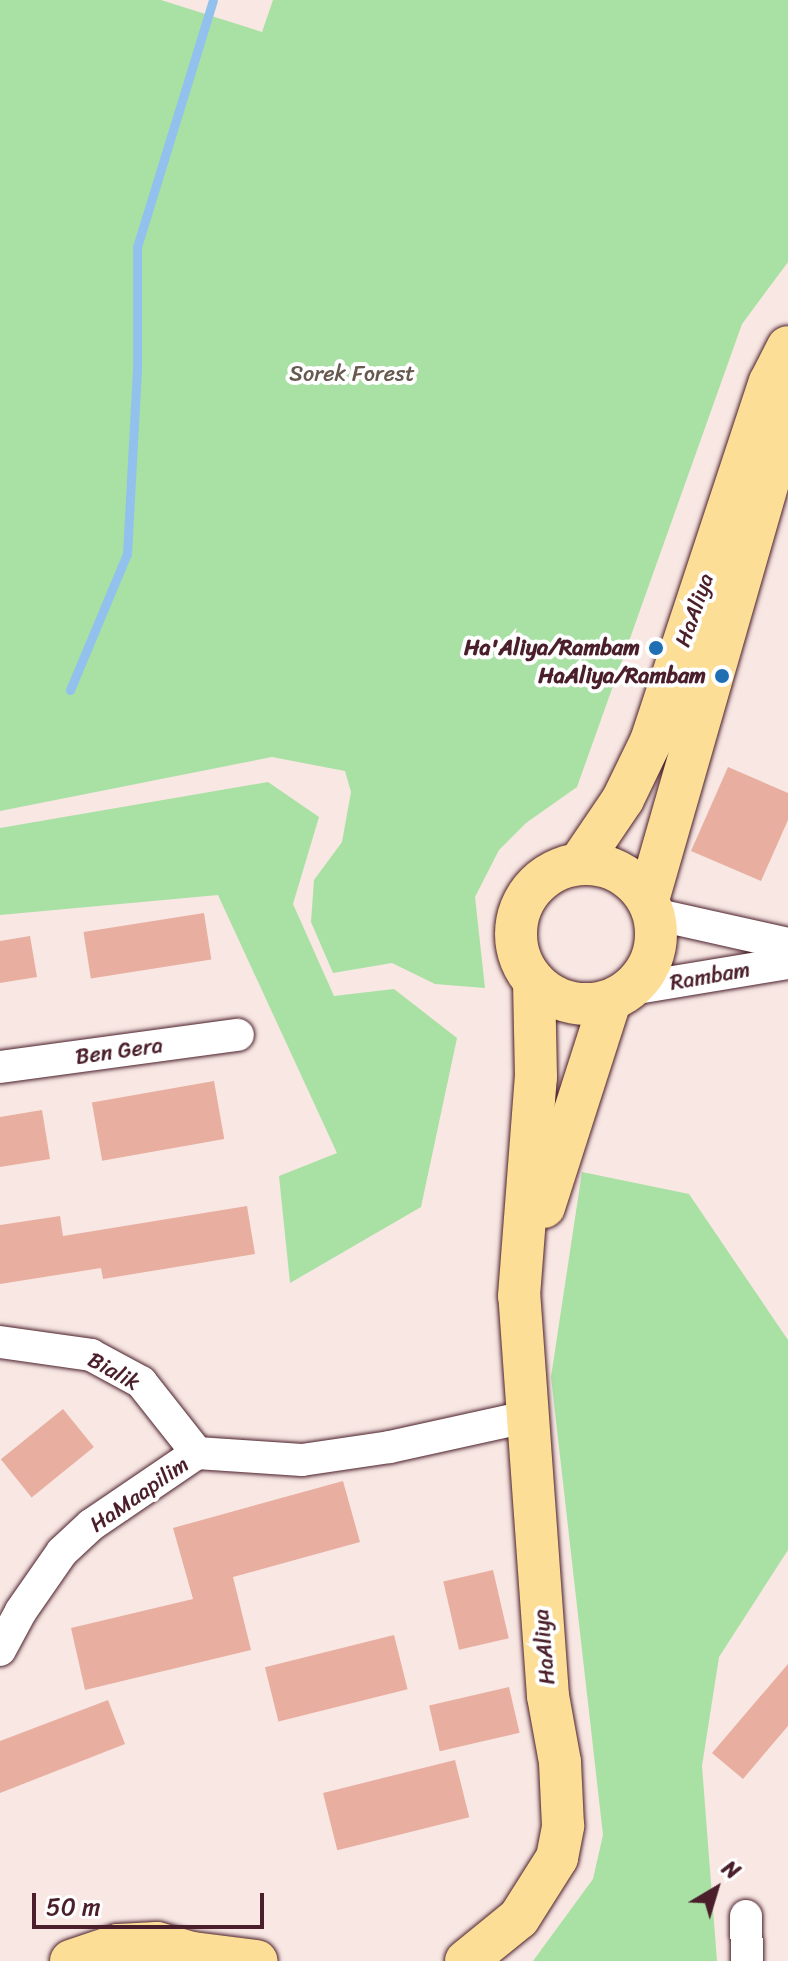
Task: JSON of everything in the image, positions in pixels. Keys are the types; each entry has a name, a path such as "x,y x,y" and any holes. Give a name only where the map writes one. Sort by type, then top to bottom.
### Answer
{"main road":[{"name":"HaAliya","path":"579,864 623,799 651,741 770,382 788,347"},
{"name":"HaAliya","path":"651,907 788,413"},
{"path":"579,864 600,865 619,871 636,884 651,907 657,935 654,955 645,974 621,995 589,1005 569,1003 550,995 534,982 522,963 516,942 517,919 525,898 548,875 579,864"},
{"name":"HaAliya","path":"474,1959 519,1918 540,1889 557,1858 563,1826 560,1762 548,1696 519,1296 536,1077 534,982"},
{"name":"HaAliya","path":"519,1296 559,1151 621,995"},
{"path":"71,1961 118,1945 157,1943 177,1957 256,1961"}],"street":[{"name":"Rambam","path":"651,907 788,944"},
{"name":"Rambam","path":"621,995 788,963"},
{"name":"Ben Gera","path":"0,1067 238,1035"},
{"name":"Bialik","path":"0,1342 91,1355 141,1382 197,1453"},
{"name":"HaMaapilim","path":"0,1650 21,1611 62,1552 91,1525 197,1453 302,1460 390,1447 526,1417"},
{"path":"746,1916 747,1961"}],"green space":[{"name":"Sorek Forest","path":"0,0 161,0 262,32 273,0 788,0 788,262 742,324 577,787 526,823 499,850 475,897 485,988 435,984 392,963 333,973 311,922 314,880 342,842 351,792 345,771 272,757 0,811"},
{"path":"268,782 319,817 293,904 334,996 394,989 457,1038 421,1207 290,1283 279,1176 337,1153 218,895 0,915 0,828"},
{"path":"582,1172 689,1194 788,1340 788,1550 719,1657 702,1766 717,1961 533,1961 593,1879 603,1835 551,1377"}],"building":[{"path":"728,767 788,793 788,820 761,881 691,851"},
{"path":"204,913 211,959 91,979 84,932"},
{"path":"30,936 37,977 0,983 0,941"},
{"path":"214,1081 224,1139 102,1161 92,1103"},
{"path":"42,1110 50,1159 0,1167 0,1117"},
{"path":"247,1206 255,1254 103,1279 101,1268 0,1284 0,1225 60,1216 63,1236"},
{"path":"63,1409 94,1447 32,1497 1,1459"},
{"path":"343,1481 360,1542 233,1577 251,1650 85,1690 71,1628 193,1599 173,1528"},
{"path":"493,1570 509,1638 459,1650 443,1581"},
{"path":"394,1635 408,1689 278,1722 265,1667"},
{"path":"788,1664 788,1726 743,1779 712,1753"},
{"path":"509,1687 520,1733 440,1751 429,1705"},
{"path":"108,1700 125,1744 0,1793 0,1741"},
{"path":"455,1760 469,1817 337,1850 323,1793"}],"waterway":[{"path":"70,690 127,554 137,371 137,247 213,0"}],"place":[{"name":"Ha'Aliya/Rambam","path":"656,648"},
{"name":"HaAliya/Rambam","path":"722,676"}]}
